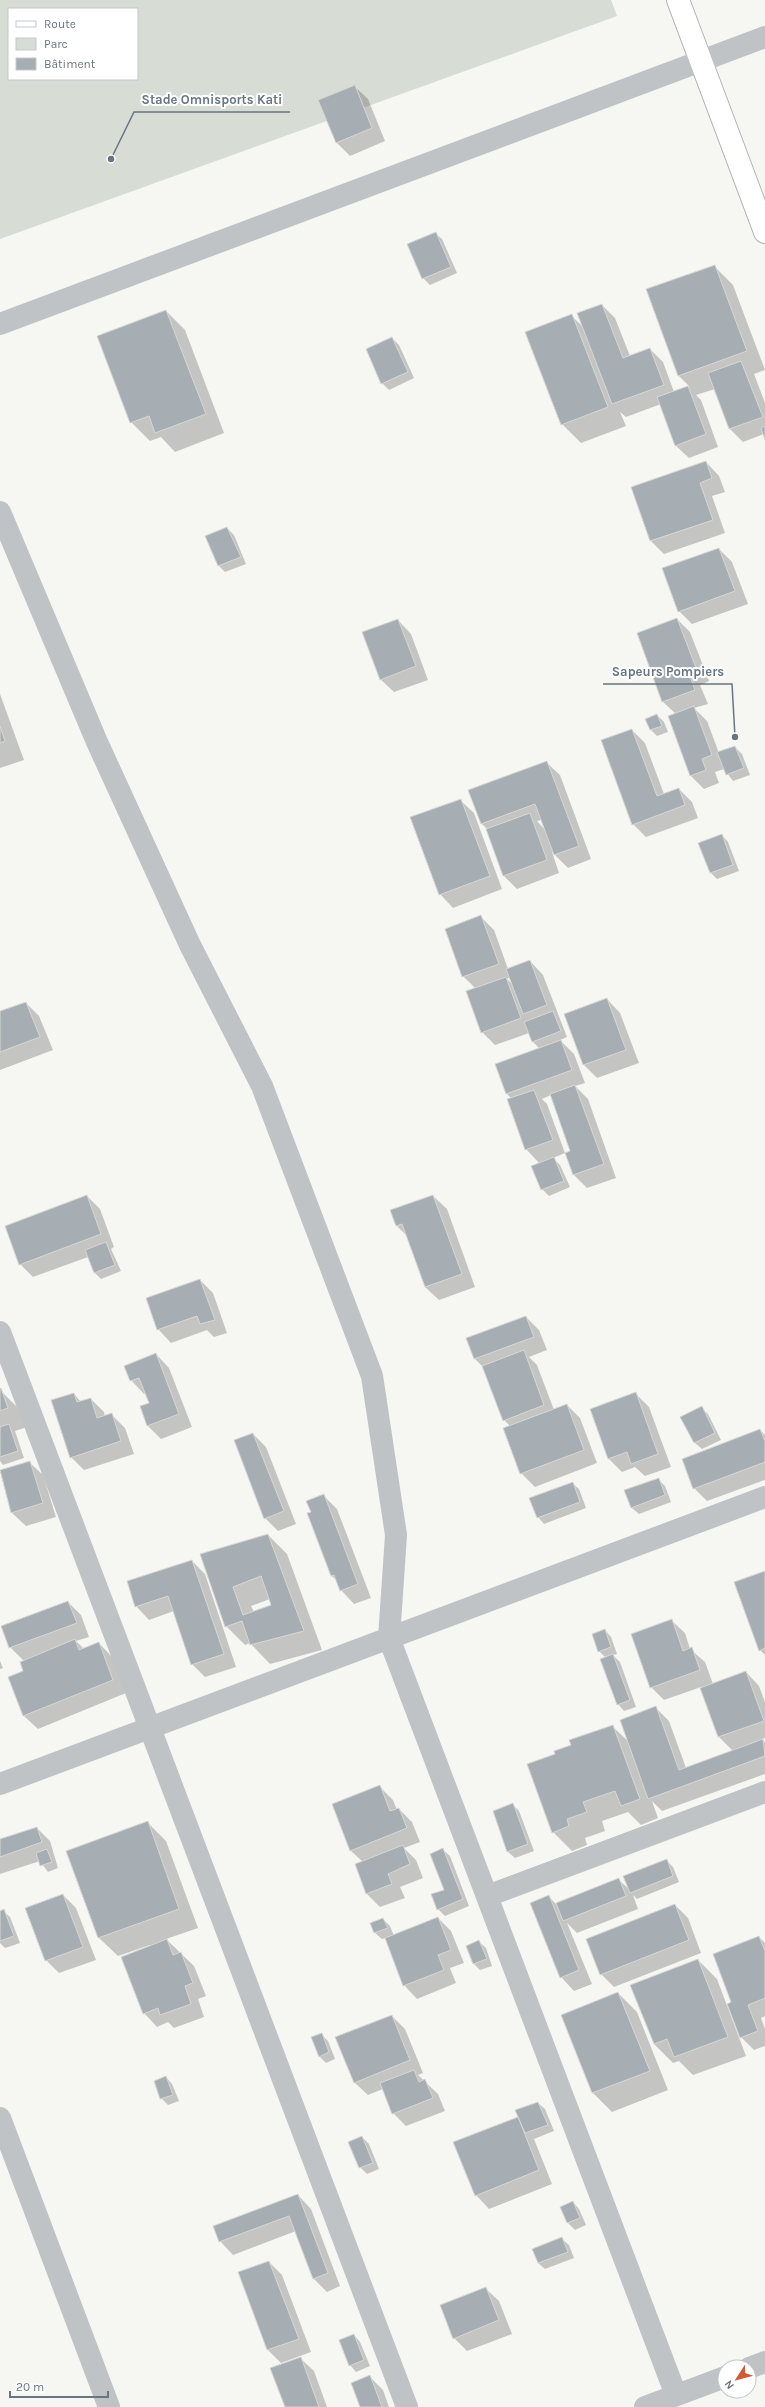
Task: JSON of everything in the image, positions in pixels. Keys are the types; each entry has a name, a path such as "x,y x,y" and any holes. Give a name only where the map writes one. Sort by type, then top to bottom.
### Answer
{"main road":[{"path":"678,0 765,232"}],"street":[{"path":"0,324 765,37"},
{"path":"0,512 97,742 133,822 190,945 262,1086 372,1376 396,1535 389,1638 676,2395"},
{"path":"0,1332 407,2407"},
{"path":"0,1784 765,1497"},
{"path":"487,1896 765,1792"},
{"path":"0,2118 110,2407"},
{"path":"645,2407 717,2380"}],"green space":[{"path":"0,0 611,0 617,16 0,239"}],"building":[{"path":"355,85 372,128 336,143 318,100"},
{"path":"436,232 451,267 422,279 407,244"},
{"path":"715,265 747,351 678,376 646,289"},
{"path":"602,304 623,358 650,348 664,385 612,404 577,313"},
{"path":"166,310 206,414 155,433 149,416 130,423 97,336"},
{"path":"572,314 608,407 561,425 525,332"},
{"path":"392,337 408,372 381,384 366,349"},
{"path":"741,361 763,417 729,429 708,373"},
{"path":"688,386 706,434 675,446 657,397"},
{"path":"765,426 765,440 761,428"},
{"path":"706,461 712,478 700,483 713,520 650,541 631,487"},
{"path":"227,527 241,557 218,566 205,536"},
{"path":"719,548 735,591 678,612 662,568"},
{"path":"677,618 696,668 688,671 695,690 662,702 637,633"},
{"path":"398,619 416,666 380,680 362,632"},
{"path":"694,706 712,755 702,759 706,770 690,776 668,716"},
{"path":"657,714 662,726 650,730 645,719"},
{"path":"0,726 5,741 0,743"},
{"path":"632,729 657,796 679,788 685,805 632,825 601,740"},
{"path":"735,746 744,768 726,775 717,752"},
{"path":"547,761 579,846 554,855 535,804 481,824 468,790"},
{"path":"461,799 490,876 439,895 410,817"},
{"path":"530,813 547,860 503,876 486,829"},
{"path":"722,834 733,865 710,873 698,843"},
{"path":"481,915 499,964 462,977 445,929"},
{"path":"530,960 547,1005 523,1014 506,969"},
{"path":"506,977 521,1018 481,1033 466,991"},
{"path":"607,998 626,1050 583,1065 564,1014"},
{"path":"26,1002 40,1037 0,1052 0,1011"},
{"path":"553,1011 561,1031 532,1042 524,1022"},
{"path":"561,1040 572,1070 506,1094 495,1064"},
{"path":"575,1085 604,1164 573,1175 565,1153 570,1151 550,1094"},
{"path":"534,1090 553,1140 525,1150 507,1099"},
{"path":"554,1157 564,1181 541,1190 531,1166"},
{"path":"87,1195 101,1234 19,1265 5,1226"},
{"path":"433,1195 462,1274 425,1287 402,1224 396,1226 390,1210"},
{"path":"106,1242 115,1265 94,1273 85,1250"},
{"path":"200,1279 215,1320 200,1324 197,1316 157,1330 146,1298"},
{"path":"526,1316 534,1337 474,1359 466,1338"},
{"path":"524,1350 544,1405 503,1421 482,1366"},
{"path":"156,1353 179,1414 147,1426 140,1406 149,1403 139,1378 130,1381 124,1366"},
{"path":"1,1388 8,1408 0,1411 0,1389"},
{"path":"636,1392 658,1454 631,1464 627,1452 608,1459 590,1409"},
{"path":"74,1393 77,1402 91,1398 97,1418 112,1413 121,1441 70,1458 51,1400"},
{"path":"567,1404 584,1450 520,1474 503,1428"},
{"path":"702,1406 715,1433 694,1443 680,1417"},
{"path":"9,1424 18,1451 0,1457 0,1427"},
{"path":"760,1429 765,1441 765,1462 693,1489 682,1459"},
{"path":"253,1433 284,1511 264,1519 234,1440"},
{"path":"30,1461 43,1503 11,1513 0,1470"},
{"path":"659,1478 665,1495 631,1508 624,1490"},
{"path":"573,1482 580,1502 537,1518 529,1498"},
{"path":"324,1494 358,1584 340,1591 334,1575 331,1576 307,1513 311,1512 306,1501"},
{"path":"268,1534 304,1631 250,1645 242,1621 225,1627 200,1554","holes":["261,1576 271,1605 243,1615 233,1587"]},
{"path":"192,1560 224,1654 191,1665 168,1596 135,1607 127,1581"},
{"path":"765,1571 765,1648 759,1651 734,1582"},
{"path":"68,1601 77,1623 9,1648 1,1626"},
{"path":"672,1619 683,1651 692,1647 700,1670 650,1688 631,1634"},
{"path":"605,1629 611,1647 598,1652 592,1634"},
{"path":"75,1639 79,1650 99,1642 113,1680 23,1716 8,1677 23,1671 20,1662"},
{"path":"613,1654 630,1700 617,1705 600,1659"},
{"path":"746,1671 764,1721 718,1737 700,1688"},
{"path":"656,1706 679,1770 763,1739 765,1756 648,1799 620,1720"},
{"path":"613,1725 640,1799 621,1806 615,1791 583,1802 587,1812 567,1819 569,1826 552,1833 527,1764 555,1754 554,1751 571,1745 569,1740"},
{"path":"380,1785 390,1811 399,1808 407,1828 350,1851 332,1804"},
{"path":"513,1803 528,1844 507,1852 493,1811"},
{"path":"148,1821 179,1909 98,1938 66,1851"},
{"path":"37,1827 42,1842 0,1857 0,1839"},
{"path":"403,1845 410,1864 388,1874 392,1884 366,1894 355,1864"},
{"path":"443,1848 463,1899 437,1910 431,1894 444,1890 430,1854"},
{"path":"47,1849 52,1862 40,1866 36,1853"},
{"path":"667,1859 673,1876 630,1893 623,1876"},
{"path":"619,1878 626,1896 563,1921 556,1903"},
{"path":"63,1894 83,1947 45,1961 25,1908"},
{"path":"549,1895 579,1970 560,1978 530,1903"},
{"path":"675,1904 689,1940 600,1975 586,1939"},
{"path":"4,1909 14,1936 0,1941 0,1911"},
{"path":"438,1917 451,1950 438,1955 444,1970 403,1986 385,1938"},
{"path":"383,1918 388,1928 374,1933 370,1923"},
{"path":"759,1936 765,1951 765,1998 748,2005 758,2031 740,2038 727,2004 731,2002 713,1954"},
{"path":"167,1939 173,1955 181,1952 193,1983 185,1986 191,2004 160,2015 158,2008 143,2014 121,1957"},
{"path":"479,1940 487,1959 473,1964 466,1946"},
{"path":"698,1959 728,2037 674,2057 667,2039 654,2044 630,1985"},
{"path":"618,1992 650,2071 592,2093 561,2015"},
{"path":"392,2015 410,2060 354,2083 335,2037"},
{"path":"322,2033 329,2052 319,2057 311,2037"},
{"path":"414,2070 419,2082 425,2079 433,2098 392,2114 380,2083"},
{"path":"166,2076 173,2095 160,2099 154,2081"},
{"path":"538,2102 548,2125 525,2133 515,2110"},
{"path":"518,2117 539,2170 475,2196 453,2142"},
{"path":"362,2136 373,2163 359,2168 348,2142"},
{"path":"298,2194 328,2273 313,2279 289,2216 219,2242 213,2226"},
{"path":"573,2201 580,2218 567,2223 560,2207"},
{"path":"562,2237 568,2252 538,2263 532,2249"},
{"path":"269,2261 299,2339 267,2350 238,2272"},
{"path":"486,2287 499,2320 453,2339 440,2305"},
{"path":"354,2334 364,2360 349,2366 339,2340"},
{"path":"301,2357 319,2407 285,2407 270,2368"},
{"path":"370,2375 382,2407 360,2407 351,2383"}],"place":[{"name":"Stade Omnisports Kati","path":"111,159"},
{"name":"Sapeurs Pompiers","path":"735,737"}]}
